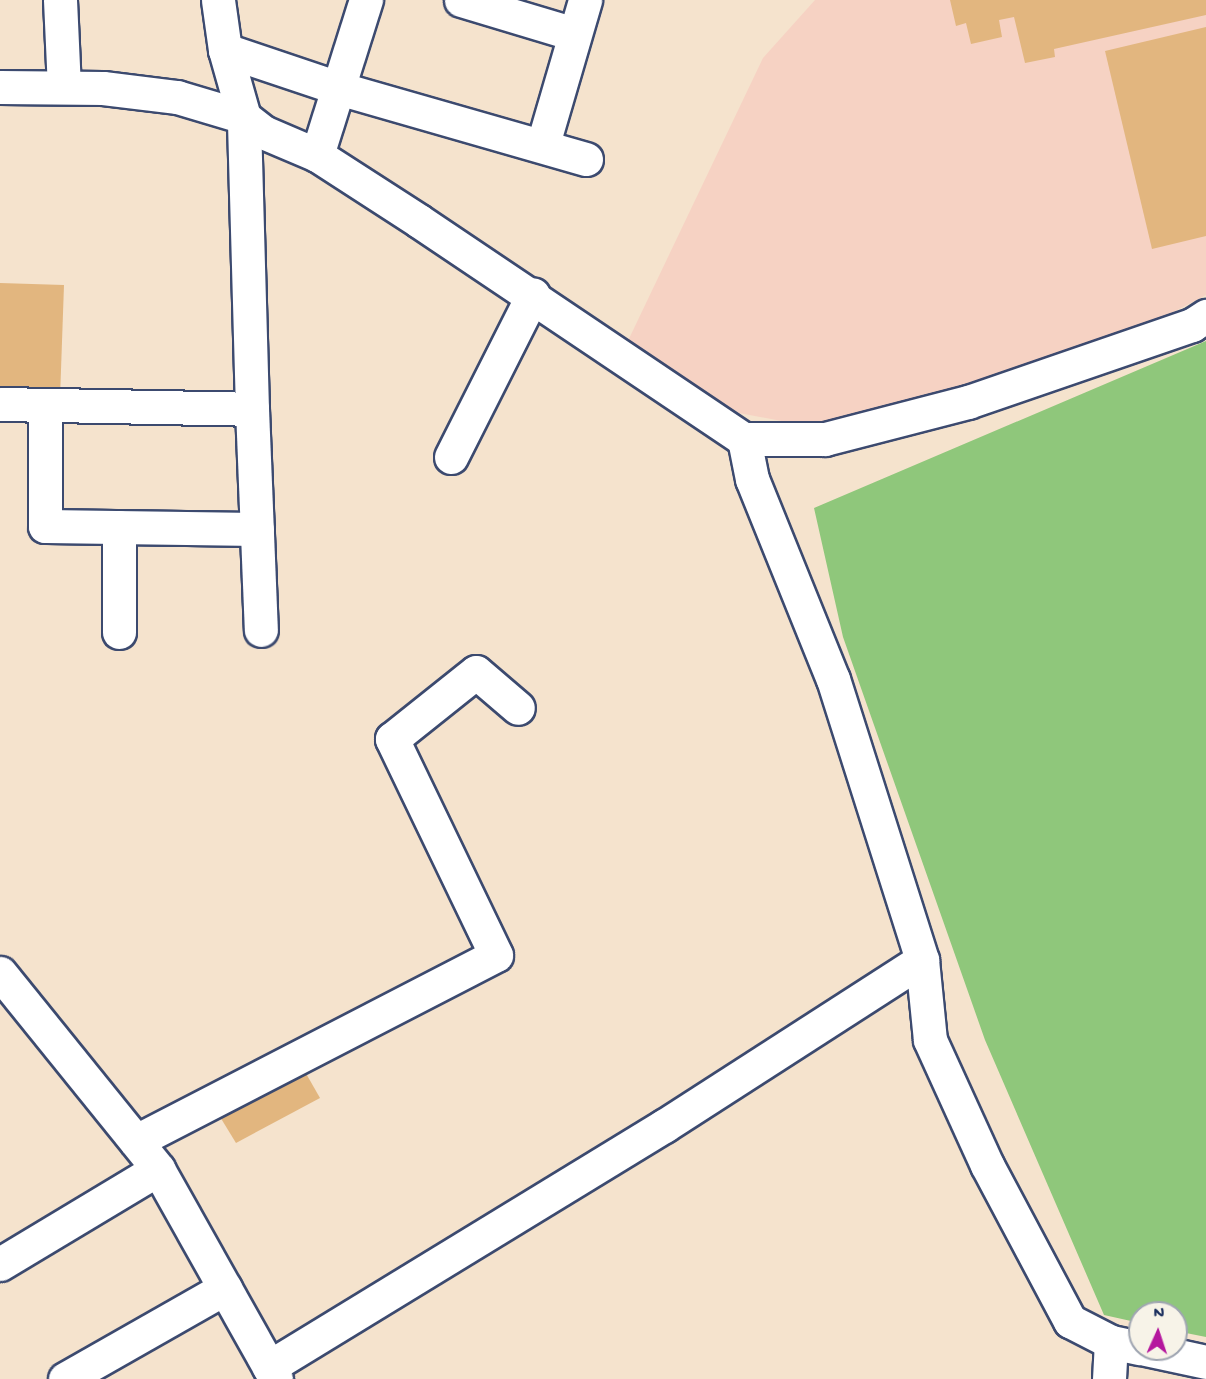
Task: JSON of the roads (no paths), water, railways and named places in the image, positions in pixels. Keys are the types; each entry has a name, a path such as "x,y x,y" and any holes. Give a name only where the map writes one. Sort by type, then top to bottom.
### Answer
{"street":[{"path":"60,0 64,87"},
{"path":"218,0 225,50 244,117 261,630"},
{"path":"317,155 366,0"},
{"path":"461,0 574,34"},
{"path":"543,144 585,0"},
{"path":"225,50 339,88 543,144 586,159"},
{"path":"0,87 64,87 177,97 244,117 263,132 317,155 533,295 744,439 825,439 968,402 1192,325 1206,316"},
{"path":"451,457 533,295"},
{"path":"0,404 252,409"},
{"path":"45,405 45,526 257,529"},
{"path":"744,439 752,479 833,679 922,960 930,1040 987,1165 1070,1322 1126,1345 1109,1379"},
{"path":"119,527 119,632"},
{"path":"136,1141 496,955 392,739 476,672 518,708"},
{"path":"0,972 158,1169 273,1373 922,960"},
{"path":"0,1264 158,1169"},
{"path":"65,1379 225,1288"},
{"path":"1188,1358 1206,1362"}]}
